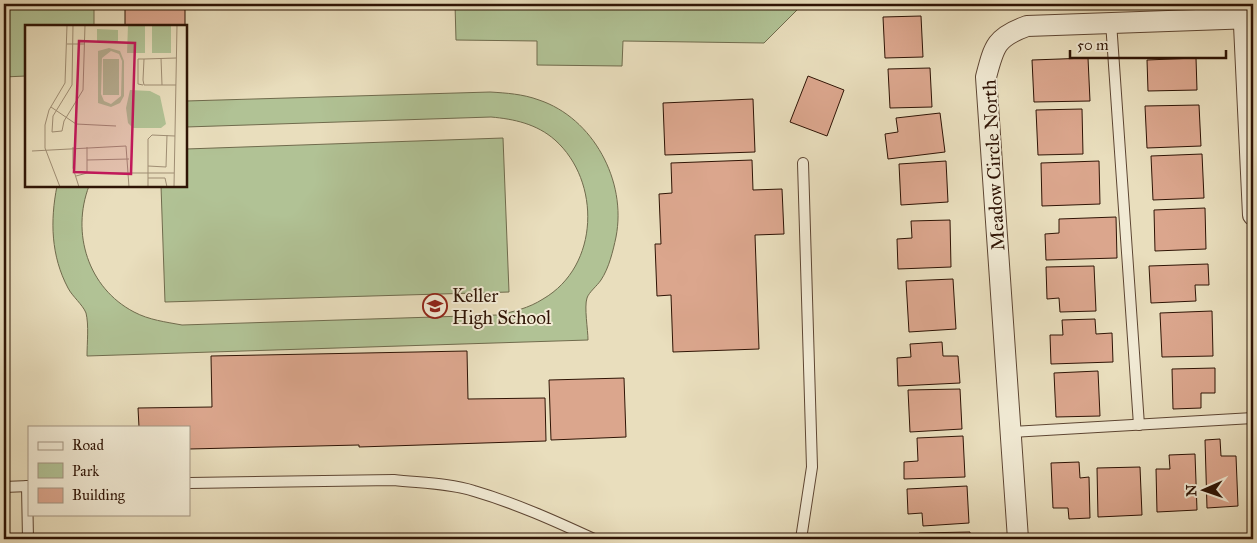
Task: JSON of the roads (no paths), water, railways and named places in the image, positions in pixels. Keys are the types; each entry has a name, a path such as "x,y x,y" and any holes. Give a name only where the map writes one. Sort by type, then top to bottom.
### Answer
{"street":[{"name":"Meadow Circle North","path":"1018,539 986,77 999,40 1010,32 1027,26 1246,13"},
{"path":"1246,13 1253,214"}],"lane":[{"path":"1112,22 1139,425"},
{"path":"801,539 812,467 803,163"},
{"path":"1010,432 1253,418"},
{"path":"190,483 394,480 430,484 472,490 550,518 594,539"},
{"path":"4,487 28,486 28,539"}],"place":[{"name":"Keller High School","path":"435,306"}]}
